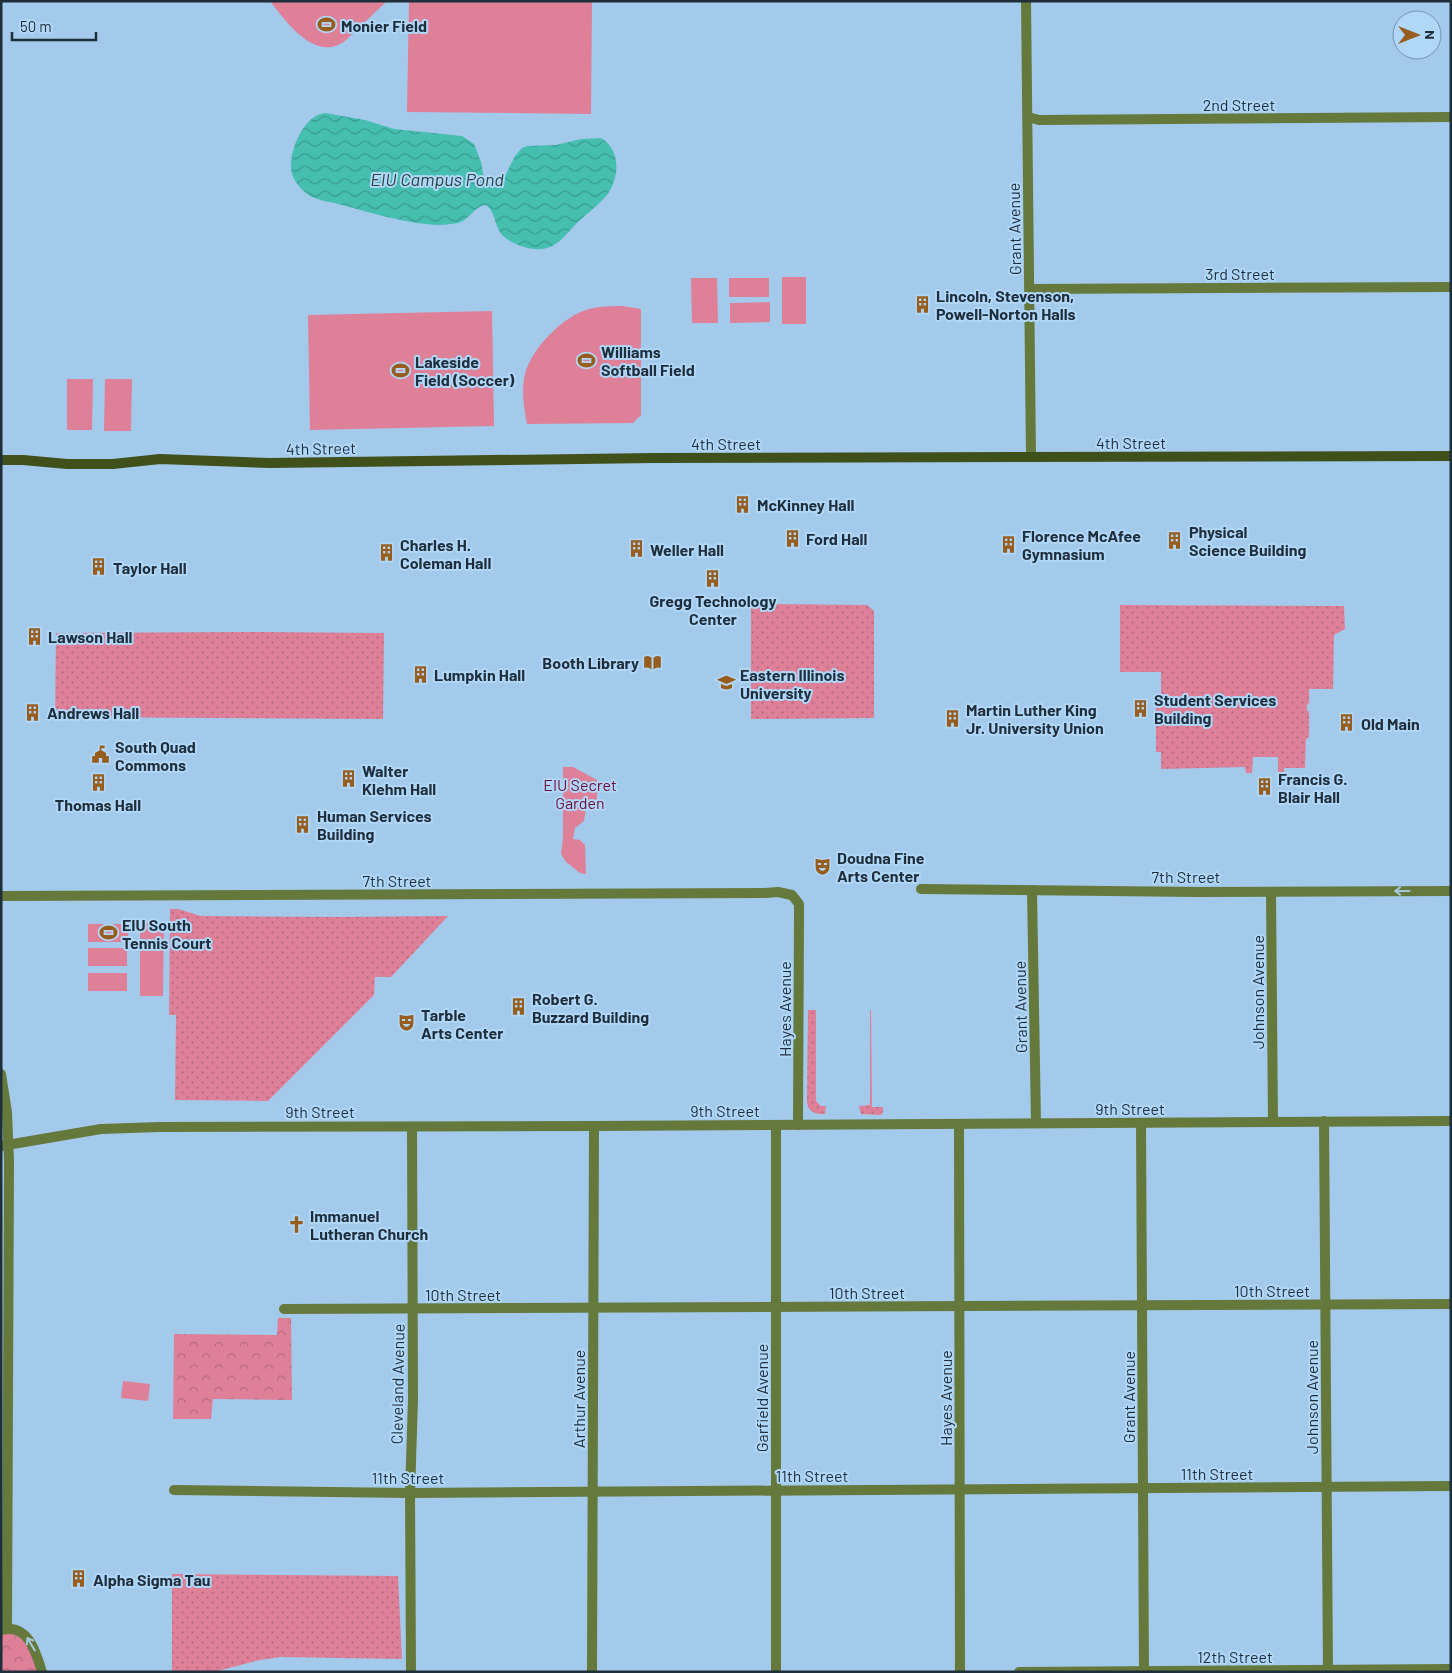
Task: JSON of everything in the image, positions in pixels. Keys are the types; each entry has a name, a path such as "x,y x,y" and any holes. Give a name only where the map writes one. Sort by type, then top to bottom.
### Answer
{"street":[{"name":"Grant Avenue","path":"1026,1 1032,457"},
{"name":"2nd Street","path":"1028,117 1039,120 1451,117"},
{"name":"3rd Street","path":"1030,289 1451,287"},
{"name":"4th Street","path":"1,460 67,464 113,464 160,459 270,463 654,458 1451,456"},
{"name":"7th Street","path":"921,889 1272,892 1451,891"},
{"name":"Grant Avenue","path":"1032,890 1036,1123"},
{"name":"7th Street","path":"1,896 765,894 778,892 792,896"},
{"name":"Johnson Avenue","path":"1272,892 1273,1122"},
{"name":"Hayes Avenue","path":"792,896 799,904 798,1125"},
{"path":"1,1074 6,1098 4,1630 13,1629 22,1632 30,1640 42,1672"},
{"name":"9th Street","path":"5,1145 86,1131 121,1128 1451,1121"},
{"name":"Johnson Avenue","path":"1324,1122 1328,1671"},
{"name":"Grant Avenue","path":"1142,1123 1144,1671"},
{"name":"Hayes Avenue","path":"959,1124 960,1672"},
{"name":"Garfield Avenue","path":"776,1125 776,1672"},
{"name":"Arthur Avenue","path":"592,1672 594,1126"},
{"name":"Cleveland Avenue","path":"411,1672 412,1127"},
{"name":"10th Street","path":"284,1309 1451,1304"},
{"name":"11th Street","path":"174,1490 410,1493 1451,1486"},
{"name":"12th Street","path":"1020,1672 1451,1669"}],"green space":[{"name":"Monier Field","path":"270,1 387,1 345,41 334,46 323,47 313,44 293,29"},
{"path":"409,1 592,1 591,114 407,112"},
{"path":"782,277 806,277 806,324 782,324"},
{"path":"691,278 717,278 718,323 692,323"},
{"path":"729,278 769,278 769,297 729,297"},
{"path":"770,302 770,322 730,323 730,303"},
{"name":"Williams Softball Field","path":"623,306 641,309 641,415 633,423 527,424 523,399 525,374 541,344 559,326 579,313 597,307"},
{"name":"Lakeside Field (Soccer)","path":"492,311 494,426 310,430 308,315"},
{"path":"67,379 93,379 92,430 67,430"},
{"path":"105,379 132,379 131,431 104,431"},
{"path":"751,604 867,605 874,611 874,718 751,719"},
{"path":"1120,605 1344,606 1345,629 1334,635 1333,689 1309,689 1307,710 1309,712 1309,737 1306,739 1305,768 1284,768 1284,773 1278,773 1278,757 1253,757 1252,773 1246,773 1245,767 1161,769 1161,752 1156,752 1156,693 1161,693 1161,672 1120,672"},
{"path":"56,633 384,633 383,719 55,717"},
{"name":"EIU Secret Garden","path":"563,767 573,767 597,780 597,800 586,809 584,821 575,828 573,839 580,840 585,845 586,874 580,873 566,862 561,854 563,838"},
{"path":"170,909 178,909 201,916 448,916 391,977 375,977 374,995 268,1101 175,1100 176,1015 169,1015"},
{"path":"140,922 164,923 163,996 140,996"},
{"name":"EIU South Tennis Court","path":"88,924 128,924 128,942 88,942"},
{"name":"EIU South Tennis Court","path":"88,948 127,948 127,966 88,966"},
{"name":"EIU South Tennis Court","path":"88,973 127,973 127,991 88,991"},
{"path":"808,1010 816,1010 816,1101 821,1106 826,1106 825,1114 813,1112 809,1109 807,1103"},
{"path":"870,1010 872,1107 883,1107 881,1115 861,1114 859,1106 870,1105"},
{"path":"278,1318 291,1318 292,1400 213,1399 211,1419 173,1419 174,1334 277,1335"},
{"path":"123,1381 150,1384 148,1401 121,1398"},
{"path":"172,1574 398,1576 402,1659 281,1657 260,1660 214,1672 172,1672"},
{"path":"11,1633 26,1643 37,1672 1,1672 1,1635"}],"water":[{"name":"EIU Campus Pond","path":"325,113 365,120 394,129 462,136 474,144 487,184 503,180 515,156 522,148 527,146 556,145 581,139 601,138 608,143 615,157 616,172 607,195 559,241 543,249 526,248 506,239 501,234 493,214 486,205 461,222 439,225 396,219 315,198 306,193 295,181 292,174 291,166 294,146 310,121 317,115"}],"place":[{"name":"Monier Field","path":"327,25"},
{"name":"Lincoln, Stevenson, Powell-Norton Halls","path":"922,304"},
{"name":"Williams Softball Field","path":"587,360"},
{"name":"Lakeside Field (Soccer)","path":"401,370"},
{"name":"McKinney Hall","path":"743,504"},
{"name":"Ford Hall","path":"792,538"},
{"name":"Physical Science Building","path":"1175,540"},
{"name":"Florence McAfee Gymnasium","path":"1008,544"},
{"name":"Weller Hall","path":"636,549"},
{"name":"Charles H. Coleman Hall","path":"386,553"},
{"name":"Taylor Hall","path":"99,567"},
{"name":"Gregg Technology Center","path":"713,578"},
{"name":"Lawson Hall","path":"34,636"},
{"name":"Booth Library","path":"653,662"},
{"name":"Lumpkin Hall","path":"420,674"},
{"name":"Eastern Illinois University","path":"726,683"},
{"name":"Student Services Building","path":"1140,708"},
{"name":"Andrews Hall","path":"33,712"},
{"name":"Martin Luther King Jr. University Union","path":"952,718"},
{"name":"Old Main","path":"1347,723"},
{"name":"South Quad Commons","path":"101,755"},
{"name":"Walter Klehm Hall","path":"348,779"},
{"name":"Thomas Hall","path":"98,782"},
{"name":"Francis G. Blair Hall","path":"1264,787"},
{"name":"Human Services Building","path":"303,824"},
{"name":"Doudna Fine Arts Center","path":"823,866"},
{"name":"EIU South Tennis Court","path":"108,933"},
{"name":"Robert G. Buzzard Building","path":"518,1007"},
{"name":"Tarble Arts Center","path":"407,1023"},
{"name":"Immanuel Lutheran Church","path":"296,1224"},
{"name":"Alpha Sigma Tau","path":"79,1579"}]}
